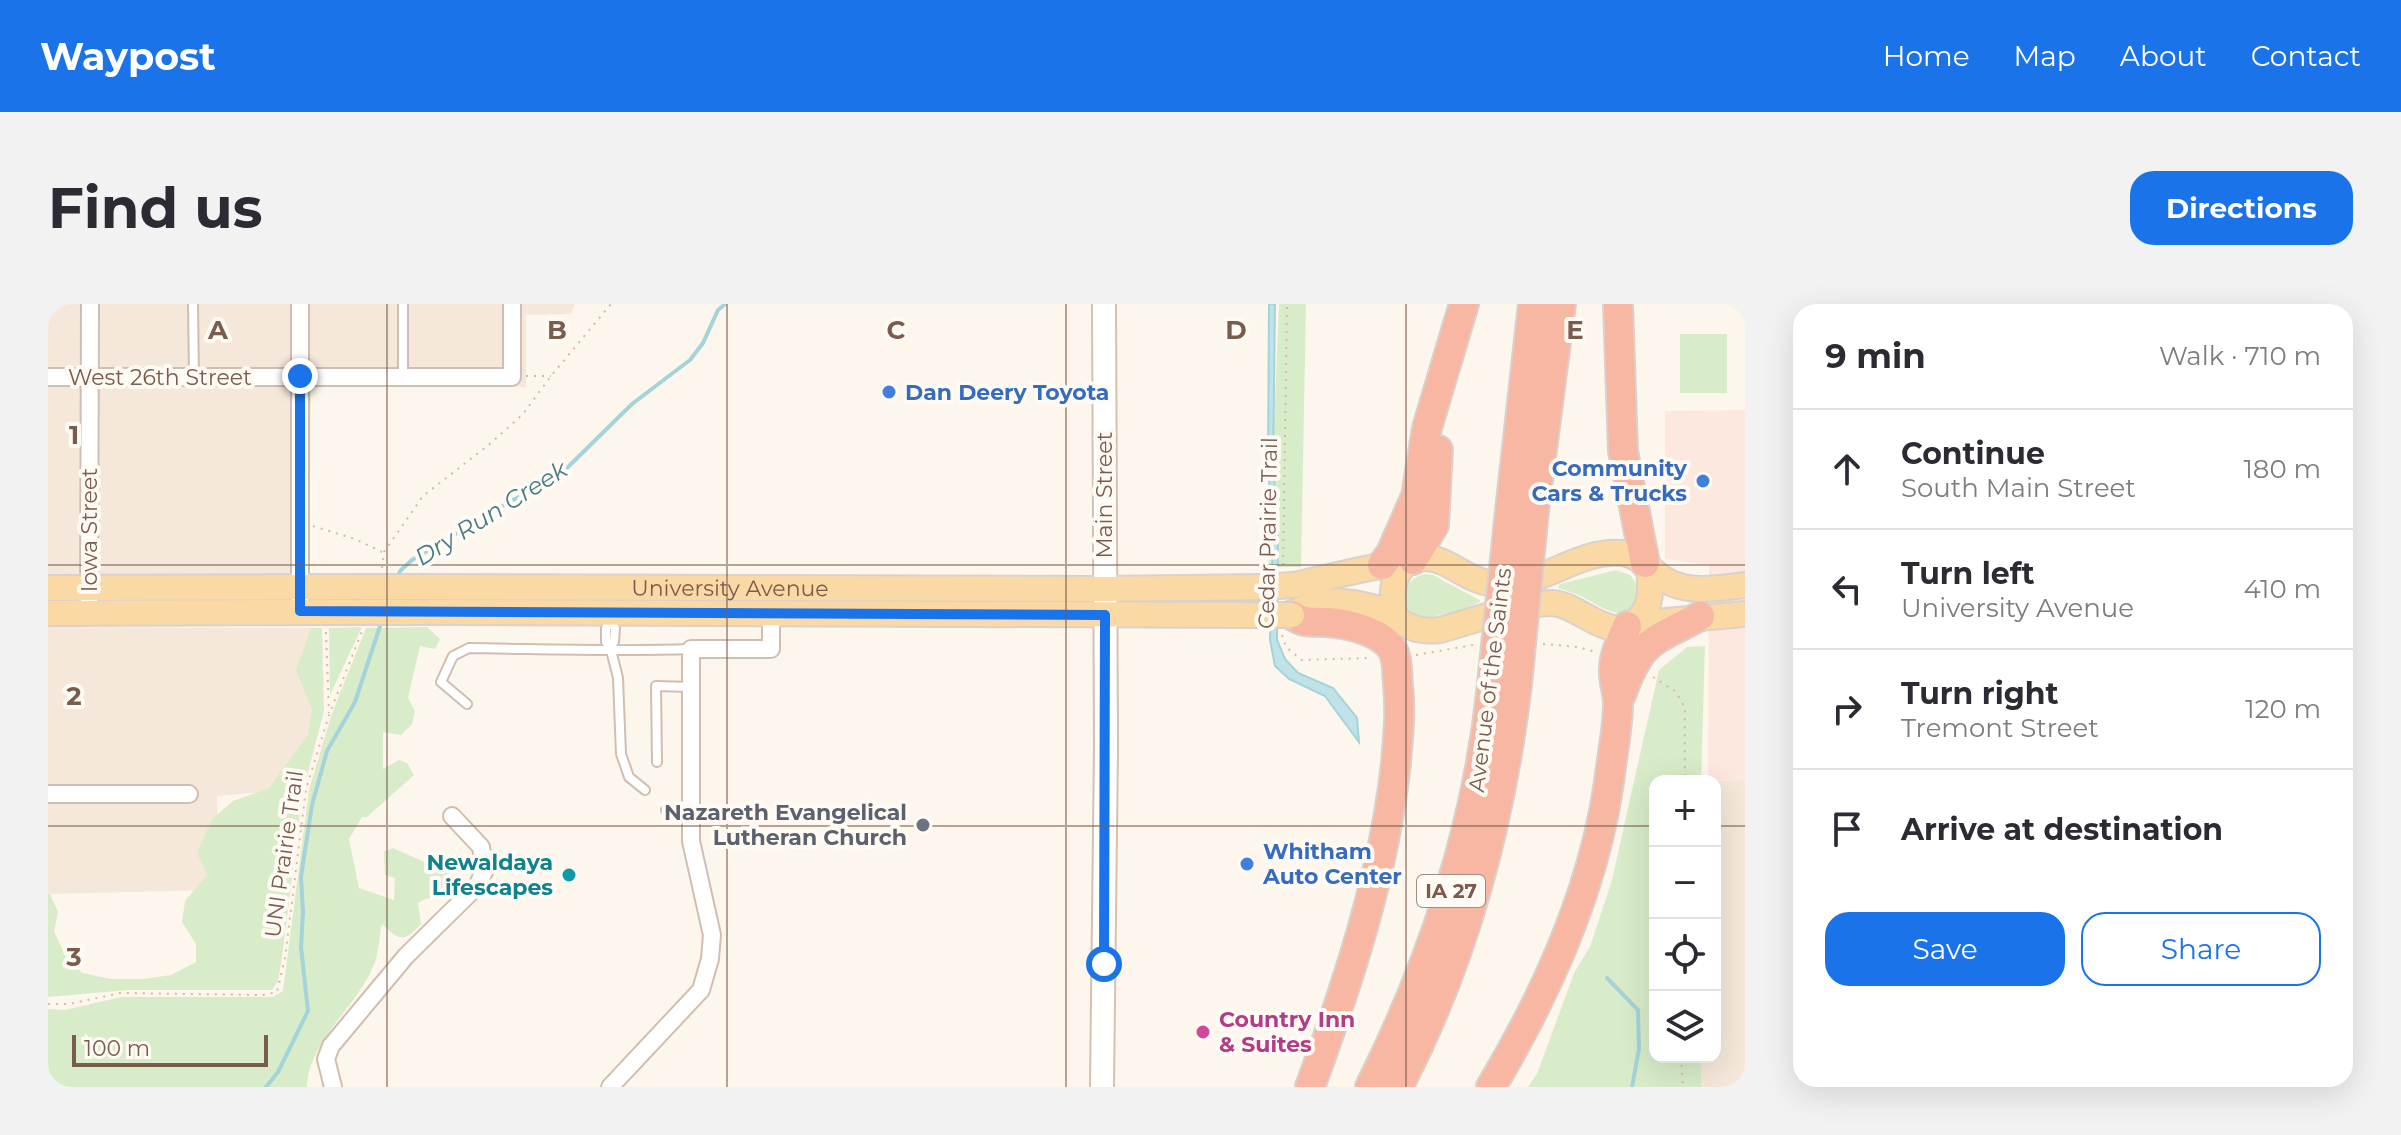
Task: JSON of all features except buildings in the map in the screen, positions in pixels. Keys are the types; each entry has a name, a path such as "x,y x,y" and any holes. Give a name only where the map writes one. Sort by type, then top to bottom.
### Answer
{"highway":[{"path":"1402,562 1434,525 1443,377 1464,304"},
{"name":"Avenue of the Saints","path":"1398,1087 1441,992 1480,880 1501,794 1504,684 1522,511 1533,304"},
{"name":"Avenue of the Saints","path":"1522,511 1561,304"},
{"path":"1618,304 1623,451 1647,566"},
{"path":"1310,1087 1332,1025 1380,861 1392,801 1401,710 1394,653 1394,616"},
{"path":"1624,661 1653,640 1700,616"},
{"path":"1279,618 1351,627 1382,638 1394,653"},
{"path":"1491,1087 1527,1023 1557,958 1586,877 1609,784 1630,625"},
{"name":"Avenue of the Saints","path":"1370,1087 1415,990 1456,876 1477,792 1486,738 1504,684"}],"main road":[{"name":"University Avenue","path":"48,613 300,599 372,580 426,587 1262,587 1288,577 1425,558 1487,584 1513,584 1611,553 1630,555 1668,582 1685,588 1714,589 1745,585"},
{"path":"1394,616 1393,588 1402,562"},
{"path":"1630,625 1645,612 1650,599 1647,566"},
{"name":"University Avenue","path":"48,588 300,599 361,617 420,612 610,618 771,613 1279,618 1306,605 1345,601 1361,603 1394,616 1409,628 1423,632 1545,603 1569,606 1603,626 1613,628 1700,616 1745,614"}],"street":[{"name":"Iowa Street","path":"89,613 90,304"},
{"path":"300,304 300,599"},
{"path":"512,304 512,377"},
{"name":"Main Street","path":"1102,1087 1104,304"},
{"name":"West 26th Street","path":"48,377 512,377"},
{"path":"610,1087 701,990 710,959 712,935 691,841 691,649 771,649 771,613"},
{"path":"48,794 189,794"},
{"path":"333,1087 326,1059 331,1046 406,956 477,886 485,870 481,847 452,816"}],"lane":[{"path":"193,304 194,377"},
{"path":"403,304 403,376"},
{"path":"610,618 606,642 618,678 621,754 629,777 645,790"},
{"path":"467,704 441,682 453,656 469,648 691,649"},
{"path":"657,762 656,686 690,687"},
{"path":"666,810 690,817"}],"path":[{"path":"372,580 384,552 423,496 523,414 611,304"},
{"name":"Cedar Prairie Trail","path":"1287,304 1288,577"},
{"path":"512,377 551,376"},
{"path":"301,522 384,552"},
{"name":"UNI Prairie Trail","path":"48,1004 69,1004 120,993 263,995 277,992 285,958 306,789 361,617"},
{"name":"Cedar Prairie Trail","path":"1279,618 1286,647 1302,660 1394,653 1435,654 1469,645 1484,645"},
{"path":"325,622 329,715"},
{"path":"1543,644 1578,647 1624,661 1676,692 1685,708 1685,775"},
{"path":"1681,1063 1683,1087"}],"shaded area":[{"path":"48,304 575,304 571,314 526,315 526,387 311,387 309,571 295,581 48,581"},
{"path":"1745,410 1745,780 1721,780 1721,775 1708,775 1709,565 1665,559 1665,411"},
{"path":"48,627 322,628 310,642 324,711 304,789 217,796 218,890 48,894"},
{"path":"1745,780 1745,1087 1701,1087 1701,1063 1721,1063 1721,781"}],"green space":[{"path":"1279,304 1306,304 1301,567 1268,567"},
{"path":"1680,334 1727,334 1727,393 1680,393"},
{"path":"1616,570 1630,575 1638,589 1637,598 1627,611 1612,612 1558,588 1560,584"},
{"path":"1425,574 1433,575 1481,601 1438,615 1414,615 1405,604 1405,591 1412,580"},
{"path":"362,627 330,695 329,628"},
{"path":"427,627 440,639 435,649 420,646 408,698 415,711 412,724 401,735 383,732 383,769 399,760 407,763 414,775 367,817 362,817 349,839 359,888 394,900 395,878 385,875 384,851 393,848 451,872 446,893 418,903 421,924 405,937 393,934 382,924 373,967 366,982 315,1055 307,1087 48,1087 48,1009 65,1010 121,997 273,997 283,991 309,790 331,716 366,628"},
{"path":"311,628 322,628 324,711 303,789 282,957 278,981 272,990 128,990 48,997 48,894 58,912 54,931 65,955 82,973 111,979 143,979 171,975 196,962 196,944 182,922 185,901 207,875 197,853 212,819 233,801 268,789 308,735 312,710 296,670"},
{"path":"1705,646 1701,775 1649,775 1649,1063 1701,1063 1701,1087 1528,1087 1537,1074 1574,973 1590,947 1612,880 1659,670 1687,647"}],"water":[{"path":"1269,304 1275,304 1273,466 1278,530 1277,640 1285,659 1298,673 1333,688 1357,718 1359,742 1325,696 1289,679 1275,666 1270,640 1273,535 1268,466"}],"waterway":[{"name":"Dry Run Creek","path":"396,578 412,560 541,486 568,467 632,404 690,360 703,343 718,310 725,304"},
{"name":"Dry Run Creek","path":"266,1087 278,1072 308,1011 301,947 301,877 312,805 327,751 355,702 382,620"},
{"path":"1607,978 1638,1010 1639,1049 1632,1087"}],"place":[{"name":"Dan Deery Toyota","path":"889,392"},
{"name":"Community Cars & Trucks","path":"1703,481"},
{"name":"Nazareth Evangelical Lutheran Church","path":"923,825"},
{"name":"Whitham Auto Center","path":"1247,864"},
{"name":"Newaldaya Lifescapes","path":"569,875"},
{"name":"Country Inn & Suites","path":"1203,1032"}],"route":[{"path":"300,376 300,611 1105,615 1104,964"}]}
